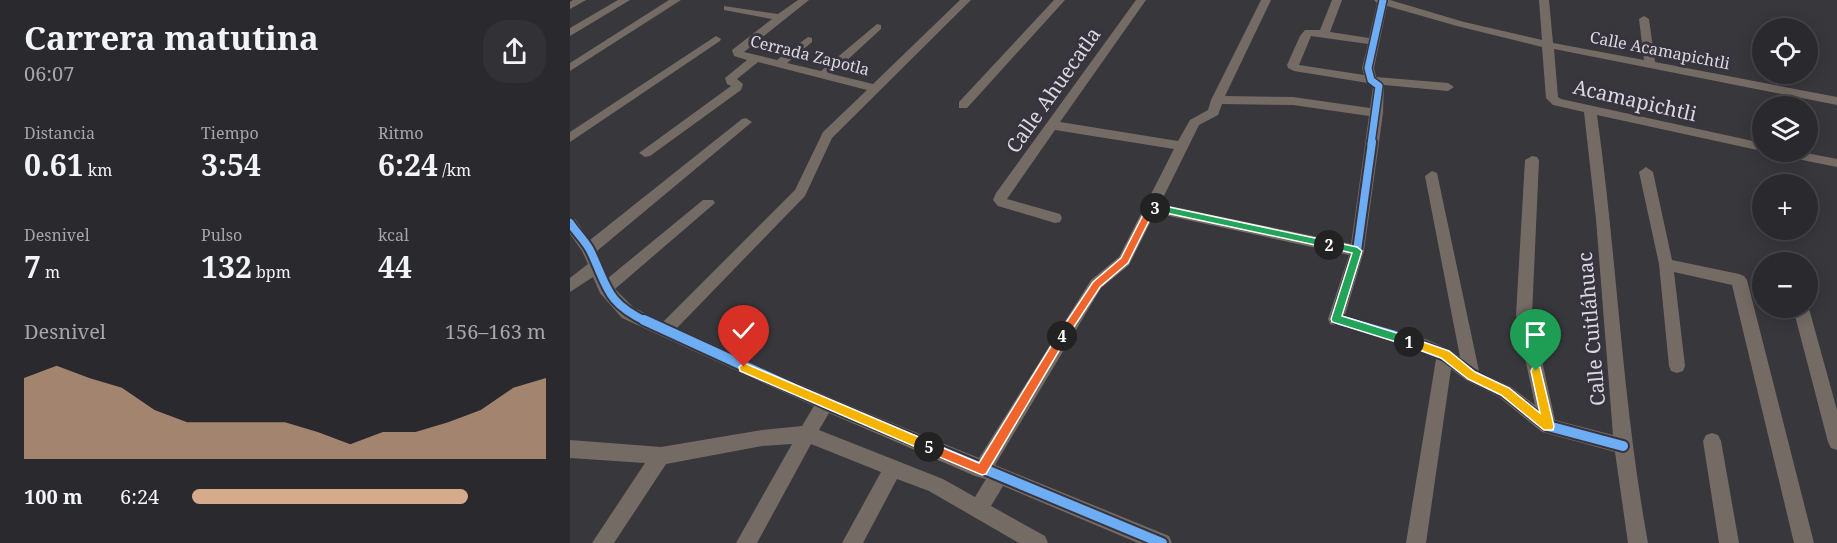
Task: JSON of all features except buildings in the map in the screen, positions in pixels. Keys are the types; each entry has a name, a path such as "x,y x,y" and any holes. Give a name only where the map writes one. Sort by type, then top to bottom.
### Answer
{"street":[{"path":"570,6 581,0"},
{"path":"570,33 625,0"},
{"path":"570,68 676,0"},
{"path":"728,8 781,18 804,0"},
{"path":"664,331 800,193 827,135 966,0"},
{"path":"963,105 1060,0"},
{"name":"Calle Ahuecatla","path":"1055,218 1003,203 1000,200 1001,196 1141,0"},
{"path":"978,509 990,473 1077,312 1096,284 1124,261 1194,123 1214,112 1217,100 1266,0"},
{"path":"1324,33 1337,0"},
{"path":"1381,0 1368,68 1371,80 1379,86 1377,113 1357,251 1336,319 1445,355 1472,375 1505,392 1548,426 1623,446"},
{"name":"Calle Acamapichtli","path":"1381,0 1461,24 1548,45 1837,101"},
{"path":"1544,0 1548,45"},
{"name":"Cerrada Zapotla","path":"781,18 738,50 738,54 875,88"},
{"path":"1644,19 1650,66"},
{"path":"823,76 877,27"},
{"path":"1373,42 1309,32 1305,36 1293,65 1299,71 1448,87"},
{"path":"570,138 716,39"},
{"path":"778,65 808,40"},
{"name":"Acamapichtli","path":"1548,45 1552,98 1557,102 1752,145"},
{"path":"645,153 737,87 738,85 731,81 731,78 755,59"},
{"path":"1217,100 1293,101 1377,113"},
{"name":"Calle Cuitláhuac","path":"1590,111 1598,159 1623,446 1638,543"},
{"path":"589,249 746,122"},
{"path":"1052,125 1182,146"},
{"path":"1818,159 1837,163"},
{"path":"1532,160 1524,315 1548,426"},
{"path":"1646,172 1666,264 1677,366"},
{"path":"1432,176 1472,375"},
{"path":"605,289 708,203"},
{"path":"1151,207 1357,251"},
{"path":"570,223 589,249 605,289 628,313 825,403 1162,543"},
{"path":"1666,264 1739,280 1804,543"},
{"path":"570,286 597,265"},
{"path":"1804,318 1837,442"},
{"path":"1416,543 1445,355"},
{"path":"746,543 825,403"},
{"path":"570,449 661,456 762,438 807,434 936,485 1035,543"},
{"path":"1712,441 1729,543"},
{"path":"602,543 661,456"},
{"path":"852,543 893,468"}],"cycle path":[{"path":"1383,0 1368,68 1371,80 1379,86 1357,251 1336,319 1392,335 1445,355 1472,375 1505,392 1548,426 1623,446"},
{"path":"570,223 589,249 605,289 628,313 825,403 1162,543"}],"route":[{"path":"744,367 982,470 1096,284 1124,261 1151,207 1357,251 1336,319 1392,335 1445,355 1472,375 1505,392 1548,426 1536,371"}]}
